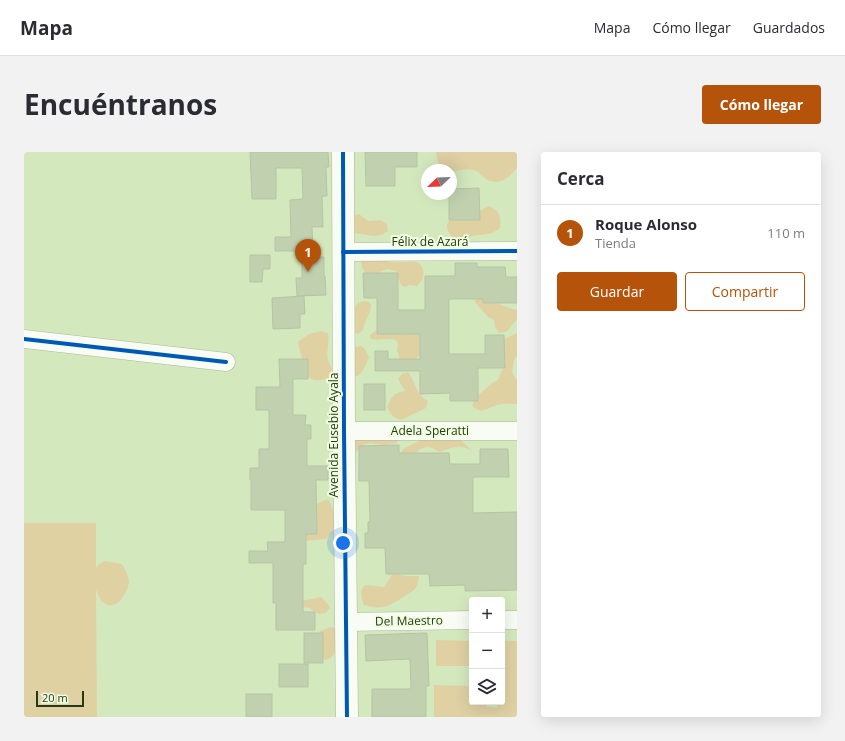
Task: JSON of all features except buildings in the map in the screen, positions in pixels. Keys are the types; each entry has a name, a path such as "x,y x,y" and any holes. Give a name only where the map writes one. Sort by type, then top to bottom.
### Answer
{"street":[{"name":"Avenida Eusebio Ayala","path":"343,152 347,717"},
{"name":"Félix de Azará","path":"343,252 517,251"},
{"path":"24,339 226,362"},
{"name":"Adela Speratti","path":"344,431 517,431"},
{"name":"Del Maestro","path":"346,622 469,620"},
{"path":"505,620 517,620"}],"shaded area":[{"path":"436,152 517,152 517,168 511,175 499,182 486,179 473,170 457,171 457,164 438,163"},
{"path":"488,206 495,209 499,214 501,220 500,228 488,234 464,238 452,237 447,228 451,218 479,214 481,210"},
{"path":"359,214 368,221 381,220 387,224 388,231 382,235 374,236 354,233 346,218"},
{"path":"362,258 389,262 419,263 423,269 423,278 417,286 410,285 404,287 401,285 396,271 387,269 377,273 367,274 362,267"},
{"path":"480,298 517,310 517,320 506,332 498,333 494,320 488,317 474,301"},
{"path":"364,301 369,302 371,308 363,330 358,334 354,333 355,309 358,303"},
{"path":"395,329 401,335 407,331 421,333 421,355 415,359 401,363 396,340 376,340 370,338 370,335 375,331"},
{"path":"321,331 328,333 328,356 332,371 331,377 314,380 306,373 298,342 309,334"},
{"path":"517,333 517,356 514,360 512,373 517,380 517,404 499,404 484,410 476,409 472,406 474,399 492,383 498,380 506,361 500,341"},
{"path":"361,346 364,348 369,357 361,373 352,378 354,347"},
{"path":"408,372 421,395 428,401 426,408 401,420 392,415 387,407 393,396 405,391 398,379 402,374"},
{"path":"454,429 462,441 472,451 459,447 439,452 432,448 426,447 415,454 400,456 403,449 421,440 434,440"},
{"path":"356,436 398,436 397,443 384,445 370,443 364,445 354,454 351,441"},
{"path":"328,499 335,517 333,531 326,539 305,541 299,522 316,504"},
{"path":"24,523 96,523 96,568 104,561 122,564 128,575 129,582 124,596 113,605 108,605 102,602 96,590 97,717 24,717"},
{"path":"398,574 405,576 419,576 414,590 385,607 364,605 361,591 365,585 384,587 392,575"},
{"path":"321,597 330,608 325,613 319,614 310,608 300,607 301,601"},
{"path":"331,627 338,629 337,643 333,656 330,659 325,660 319,646 318,638 320,631"},
{"path":"436,640 469,641 469,666 436,666"},
{"path":"505,641 517,641 517,717 434,717 434,685 469,686 469,705 487,705 487,707 497,708 497,705 505,705"}],"cycle path":[{"path":"343,152 347,717"},
{"path":"343,252 517,251"},
{"path":"24,339 226,362"}],"place":[{"name":"Roque Alonso","path":"308,272"}]}
